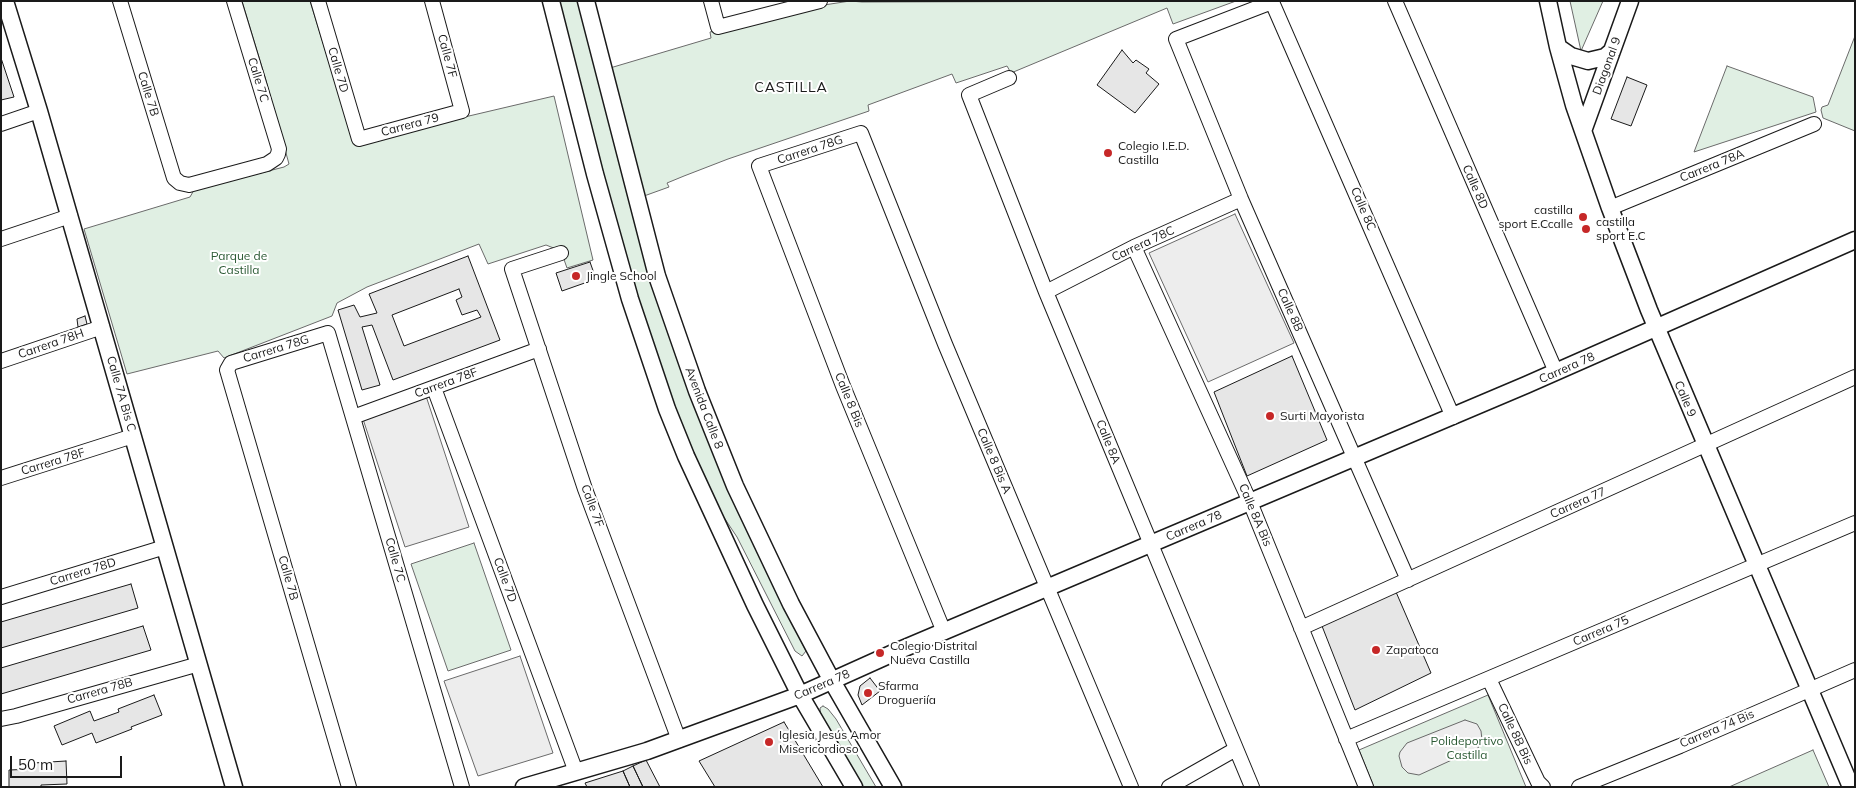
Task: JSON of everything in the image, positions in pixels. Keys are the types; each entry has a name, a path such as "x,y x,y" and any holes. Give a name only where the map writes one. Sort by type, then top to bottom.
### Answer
{"street":[{"name":"Calle 7B","path":"120,1 174,178 180,184 189,186 268,164 276,158"},
{"name":"Calle 7C","path":"234,1 279,149 276,158"},
{"name":"Calle 7D","path":"318,1 359,139"},
{"name":"Calle 7F","path":"432,1 462,111"},
{"path":"550,1 607,218 654,374 686,456 735,565 800,695 854,787"},
{"name":"Avenida Calle 8","path":"586,1 658,276 686,363 735,486 791,604 832,681 893,787"},
{"path":"712,1 718,27 820,2"},
{"name":"Calle 8D","path":"1395,1 1556,372"},
{"name":"Calle 9","path":"1548,1 1558,47 1583,131 1656,328 1851,787"},
{"name":"Diagonal 9","path":"1583,131 1630,1"},
{"name":"Calle 8B","path":"1272,2 1176,40 1241,199 1408,580"},
{"name":"Calle 8C","path":"1272,2 1452,417"},
{"name":"Calle 7A Bis C","path":"4,3 40,111 234,787"},
{"path":"1558,47 1571,56 1588,61 1605,57 1612,51"},
{"name":"Calle 8A","path":"1009,78 969,95 1046,292 1252,787"},
{"path":"1,124 40,111"},
{"name":"Carrera 79","path":"359,139 462,111"},
{"name":"Carrera 78A","path":"1610,208 1814,124"},
{"name":"Carrera 78G","path":"760,166 861,133"},
{"name":"Calle 8 Bis A","path":"861,133 945,344 1131,787"},
{"name":"Calle 8 Bis","path":"760,166 844,386 944,632"},
{"name":"Carrera 78C","path":"1046,292 1134,248 1241,199"},
{"path":"1,239 70,216"},
{"name":"Carrera 78","path":"524,787 679,740 800,695 1047,588 1452,417 1855,240"},
{"name":"Calle 8A Bis","path":"1134,248 1250,502 1366,787"},
{"name":"Calle 7F","path":"561,254 512,269 585,489 679,740"},
{"name":"Carrera 78H","path":"1,361 102,327"},
{"name":"Calle 7C","path":"328,333 462,787"},
{"name":"Carrera 78G","path":"227,370 231,363 328,333"},
{"name":"Carrera 78F","path":"353,417 539,349"},
{"name":"Calle 7B","path":"227,370 349,787"},
{"name":"Carrera 77","path":"1302,628 1855,377"},
{"name":"Calle 7D","path":"434,388 576,772"},
{"name":"Carrera 78F","path":"1,478 133,436"},
{"name":"Carrera 75","path":"1346,739 1855,523"},
{"name":"Carrera 78D","path":"1,597 165,547"},
{"name":"Carrera 78B","path":"1,719 199,664"},
{"name":"Carrera 74 Bis","path":"1579,787 1680,746 1855,670"},
{"name":"Calle 8B Bis","path":"1489,679 1538,782 1543,787"},
{"path":"1169,787 1236,749"}],"green space":[{"name":"Parque de Castilla","path":"242,1 310,1 354,143 554,96 593,260 567,268 561,251 546,245 488,264 479,244 367,287 337,303 332,316 224,358 218,351 127,374 84,229 190,197 194,190 284,167 289,164"},
{"path":"559,1 579,1 639,236 758,553 806,651 802,656 795,651 737,537 717,507 676,411 642,313 613,215"},
{"path":"850,1 1236,1 1173,24 1167,8 1011,73 1007,66 956,83 952,74 868,105 869,111 684,176 667,183 669,187 644,196 610,68 711,38 710,32 824,5"},
{"path":"1570,1 1603,1 1581,51"},
{"path":"1855,36 1855,131 1823,118 1821,110 1822,107 1828,105"},
{"path":"1727,66 1813,97 1816,112 1694,152"},
{"path":"474,543 511,650 448,671 411,564"},
{"name":"Polideportivo Castilla","path":"1488,695 1526,787 1374,787 1359,750"},
{"path":"823,706 836,719 876,787 863,787 821,718 820,708"},
{"path":"1813,750 1829,787 1729,787"}],"shaded area":[{"path":"1235,214 1294,343 1208,382 1149,253"},
{"path":"426,396 469,527 405,547 362,416"},
{"path":"520,656 553,753 478,776 444,681"},
{"path":"1465,720 1477,724 1481,731 1482,740 1478,748 1419,775 1408,773 1402,767 1399,756 1407,743"}],"building":[{"path":"1122,50 1133,63 1136,60 1149,69 1146,73 1159,84 1135,113 1097,85"},
{"path":"1,58 14,97 1,100"},
{"path":"1627,77 1647,85 1631,126 1611,119"},
{"path":"468,256 500,340 393,380 372,325 362,327 380,385 362,390 338,310 354,305 360,317 377,313 369,294","holes":["459,289 462,297 456,300 462,315 477,310 481,317 404,346 392,315"]},
{"name":"Jingle School","path":"590,262 596,279 562,291 556,273"},
{"path":"85,316 87,324 78,327 77,319"},
{"name":"Surti Mayorista","path":"1292,356 1327,440 1247,476 1214,392"},
{"path":"131,584 138,608 1,648 1,622"},
{"name":"Zapatoca","path":"1396,592 1431,673 1355,710 1322,626"},
{"path":"143,626 151,650 1,694 1,668"},
{"name":"Sfarma Drogueriía","path":"870,678 880,691 862,705 858,695 860,686"},
{"path":"154,695 162,715 96,743 92,733 62,745 54,726 90,711 94,721 119,712 118,709"},
{"name":"Iglesia Jesús Amor Misericordioso","path":"784,722 823,787 715,787 699,761"},
{"path":"646,760 660,787 643,787 633,766"},
{"path":"66,761 67,784 41,785 41,787 9,787 9,770 34,769 34,763"},
{"path":"633,766 643,787 630,787 623,771"},
{"path":"623,771 630,787 587,787 585,783"}],"place":[{"name":"Colegio I.E.D. Castilla","path":"1108,153"},
{"name":"castilla sport E.Ccalle","path":"1583,217"},
{"name":"castilla sport E.C","path":"1586,229"},
{"name":"Jingle School","path":"576,276"},
{"name":"Surti Mayorista","path":"1270,416"},
{"name":"Zapatoca","path":"1376,650"},
{"name":"Colegio Distrital Nueva Castilla","path":"880,653"},
{"name":"Sfarma Drogueriía","path":"868,693"},
{"name":"Iglesia Jesús Amor Misericordioso","path":"769,742"}],"district":[{"name":"CASTILLA","path":"791,88"}]}
